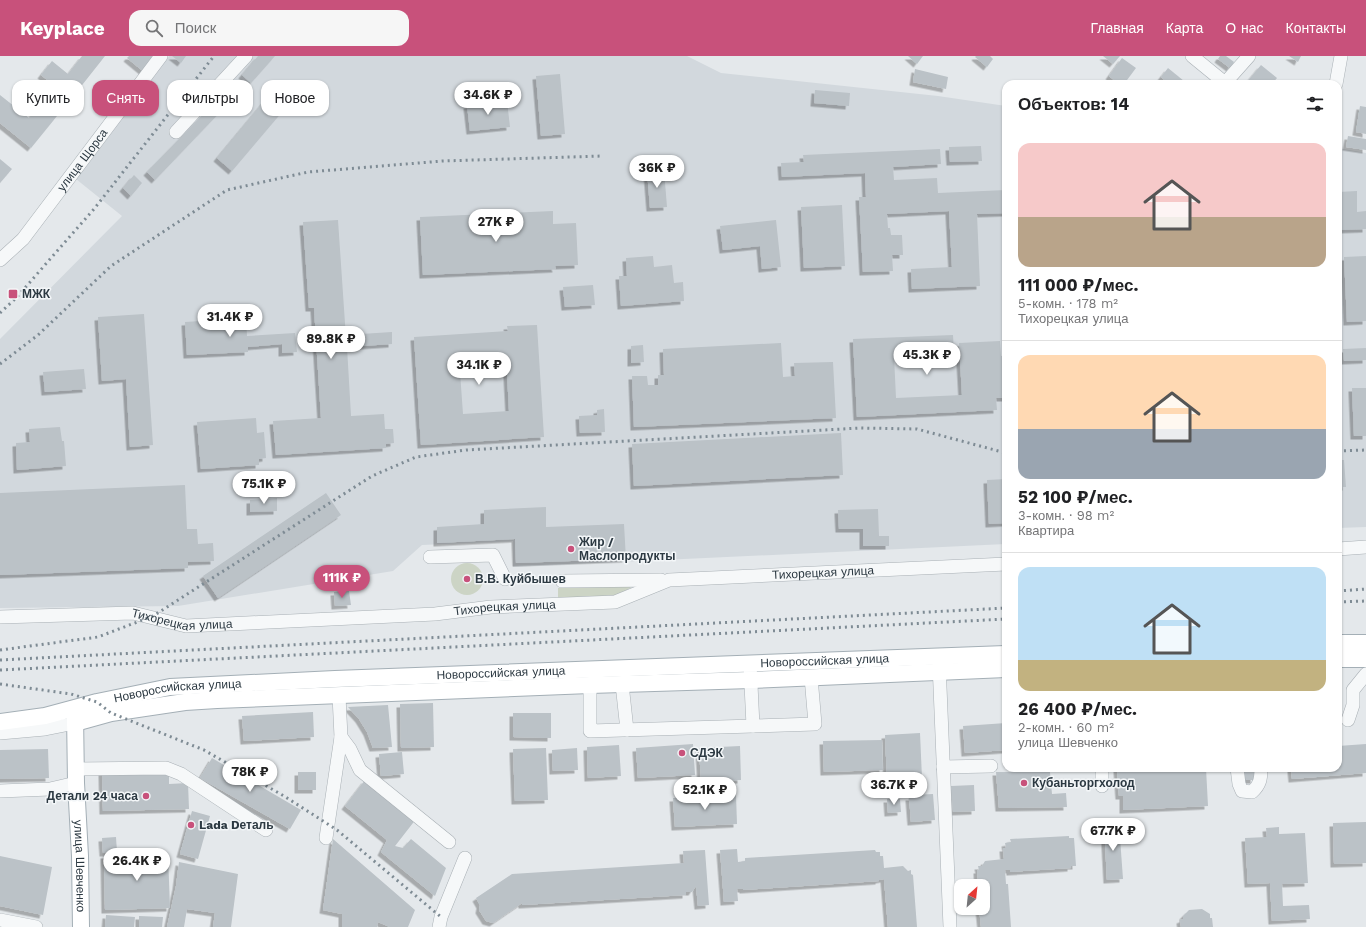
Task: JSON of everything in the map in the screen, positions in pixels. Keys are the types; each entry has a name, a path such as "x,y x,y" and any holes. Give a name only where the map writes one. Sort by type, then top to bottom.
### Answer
{"main road":[{"path":"1342,643 1366,643"},
{"name":"Новороссийская улица","path":"0,722 46,716 75,716 111,713 185,702 590,685 811,678 939,664 1002,655"},
{"path":"1344,659 1366,659"},
{"name":"Новороссийская улица","path":"75,716 131,695 170,687 750,664 939,664 1002,669"},
{"name":"улица Шевченко","path":"75,716 81,927"}],"street":[{"name":"улица Щорса","path":"0,260 23,238 161,56"},
{"path":"176,132 246,56"},
{"path":"1192,56 1221,80"},
{"path":"1228,80 1249,56"},
{"path":"1337,80 1341,56"},
{"path":"1342,549 1366,547"},
{"path":"430,556 493,556 505,578"},
{"name":"Тихорецкая улица","path":"0,617 133,613 186,626 436,614 491,607 615,602 669,580 1002,564"},
{"path":"562,581 669,580"},
{"path":"1344,659 1366,674 1353,690 1352,705 1348,720"},
{"path":"750,664 753,726"},
{"path":"939,664 950,927"},
{"path":"590,685 590,732 815,724 811,678"},
{"path":"622,684 627,730"},
{"path":"326,838 341,737 339,696"},
{"name":"Новороссийская улица","path":"0,733 45,729 75,716"},
{"path":"341,737 350,749 360,770 449,842"},
{"path":"943,767 991,766"},
{"path":"0,791 50,789 76,776 166,768 181,774 266,830"},
{"path":"1102,772 1102,786"},
{"path":"1238,772 1239,784 1242,791 1252,792 1258,787 1261,772"},
{"path":"439,927 441,917 465,858"},
{"path":"0,920 36,927"}],"shaded area":[{"path":"169,56 687,56 721,73 938,96 1002,105 1002,544 513,567 513,541 422,545 393,571 178,606 0,608 0,339 122,216 76,179 124,116 159,116 159,80 151,80"},
{"path":"1342,149 1366,153 1366,527 1342,528"}],"green space":[{"path":"467,563 478,568 483,579 478,590 467,595 456,590 451,579 456,568"},
{"path":"633,586 619,595 587,598 558,598 558,588"}],"building":[{"path":"82,56 105,56 84,83 84,80 47,80 41,75 52,61 68,74"},
{"path":"129,56 157,56 144,72 127,58"},
{"path":"172,56 186,56 181,63"},
{"path":"258,56 275,56 253,81 248,80 242,75"},
{"path":"908,56 923,56 917,64"},
{"path":"990,56 993,59 987,67 975,57"},
{"path":"1103,56 1120,56 1113,64"},
{"path":"1220,56 1226,56 1234,62 1230,68 1218,59"},
{"path":"1289,56 1301,56 1298,62"},
{"path":"1122,58 1136,68 1127,80 1114,80 1109,76"},
{"path":"1261,65 1277,78 1275,80 1249,80"},
{"path":"1168,68 1183,80 1164,80 1161,77"},
{"path":"915,69 948,77 946,89 913,82"},
{"path":"560,74 565,134 541,136 536,76"},
{"path":"815,90 850,93 849,106 814,103"},
{"path":"0,95 12,105 12,116 26,116 29,118 31,116 57,116 31,148 0,123"},
{"path":"507,101 510,127 470,131 467,105"},
{"path":"261,105 261,116 279,116 232,171 217,158"},
{"path":"1360,106 1366,107 1366,134 1356,132"},
{"path":"202,116 216,116 155,180 147,172"},
{"path":"1348,136 1366,139 1366,150 1346,147"},
{"path":"981,146 982,161 950,162 949,147"},
{"path":"940,149 941,164 893,167 894,180 937,178 938,193 1002,190 1002,213 977,214 980,286 912,289 911,269 952,267 949,211 887,214 888,228 890,228 891,235 902,235 903,255 892,255 893,271 863,272 859,197 866,197 865,173 782,177 781,163 804,162 803,155"},
{"path":"0,159 12,169 0,183"},
{"path":"664,170 667,207 650,208 647,171"},
{"path":"134,175 142,183 131,196 123,188"},
{"path":"1357,191 1357,212 1366,211 1366,229 1342,230 1342,192"},
{"path":"842,205 845,266 804,268 801,207"},
{"path":"553,211 553,224 576,223 578,265 555,266 556,269 423,275 420,217"},
{"path":"338,220 346,338 361,337 361,334 392,332 392,344 347,347 351,416 384,414 385,429 393,429 394,443 386,444 386,448 276,455 273,421 321,418 314,308 309,308 303,222"},
{"path":"776,220 781,267 762,269 760,246 723,250 720,226"},
{"path":"653,256 654,267 672,265 674,283 683,282 684,301 621,306 619,276 627,276 626,258"},
{"path":"1366,256 1366,321 1347,322 1344,257"},
{"path":"593,285 595,305 565,307 563,287"},
{"path":"144,314 153,445 130,447 126,379 102,381 98,317"},
{"path":"246,318 247,336 295,333 297,352 282,353 282,344 248,347 248,352 187,355 185,322"},
{"path":"537,325 544,437 421,445 414,337 508,331 507,326","holes":["506,355 509,411 463,414 459,358"]},
{"path":"953,335 954,353 894,356 896,398 962,395 959,343 1000,341 1002,356 1002,398 996,398 997,410 857,417 853,339"},
{"path":"781,343 783,377 795,376 794,363 833,362 836,418 634,427 632,376 647,376 648,385 658,385 658,375 664,375 663,349"},
{"path":"643,345 644,362 631,363 631,346"},
{"path":"1366,348 1366,360 1344,361 1343,349"},
{"path":"84,369 86,389 45,392 43,372"},
{"path":"1352,388 1366,388 1366,436 1354,436"},
{"path":"604,409 605,432 580,433 579,416 597,415 597,410"},
{"path":"256,418 257,433 264,432 266,458 259,459 259,465 201,469 197,422"},
{"path":"60,427 62,441 64,441 66,466 17,470 16,443 30,442 29,429"},
{"path":"841,433 843,475 634,486 632,444"},
{"path":"1342,460 1344,460 1346,487 1342,487"},
{"path":"1002,479 1002,523 989,524 987,480"},
{"path":"185,485 187,529 197,529 198,544 213,543 214,561 188,562 188,568 0,575 0,493"},
{"path":"326,493 341,515 218,598 203,576"},
{"path":"277,498 277,511 250,512 250,500"},
{"name":"Жир / Маслопродукты","path":"546,507 546,527 624,524 626,559 516,563 515,539 437,543 437,527 484,524 484,510"},
{"path":"878,509 879,536 889,536 889,546 863,546 863,529 839,529 838,510"},
{"path":"349,591 351,605 335,606 334,592"},
{"path":"433,703 434,747 401,748 400,704"},
{"path":"388,705 392,747 373,748 367,732 359,719 348,707"},
{"path":"313,712 314,737 244,741 242,716"},
{"path":"513,713 551,713 551,738 513,737"},
{"path":"1002,723 1002,750 965,753 963,726"},
{"path":"920,733 922,778 887,780 885,735"},
{"path":"882,740 883,770 824,772 823,741"},
{"path":"693,744 695,775 638,778 636,748"},
{"path":"1366,744 1366,773 1292,779 1291,772 1342,772 1342,746"},
{"path":"619,745 621,776 588,778 587,747"},
{"path":"740,746 741,780 701,782 699,748"},
{"path":"546,748 548,800 515,801 513,749"},
{"path":"577,748 578,770 553,771 552,750"},
{"path":"48,749 49,778 0,779 0,750"},
{"path":"402,752 404,774 381,776 379,754"},
{"path":"212,758 301,810 290,829 200,778"},
{"name":"Детали 24 часа","path":"169,770 169,784 188,783 189,809 103,811 102,771"},
{"path":"298,772 316,772 316,790 298,790"},
{"name":"Кубаньторгхолод","path":"996,772 1050,772 1052,794 1066,793 1067,807 999,808"},
{"path":"1117,772 1206,772 1208,806 1123,810 1123,796 1119,796"},
{"path":"1241,772 1254,772 1254,780 1241,780"},
{"path":"365,780 416,819 395,846 403,848 411,839 446,868 435,896 381,852 387,840 345,806"},
{"path":"974,785 975,811 953,812 951,786"},
{"path":"933,794 935,820 911,822 909,797 913,797 912,795"},
{"path":"736,795 737,824 675,827 673,798"},
{"path":"887,799 900,799 901,812 888,813"},
{"path":"192,811 210,816 198,859 180,854"},
{"path":"1366,822 1366,863 1334,864 1333,823"},
{"path":"1119,824 1123,879 1107,880 1104,825"},
{"path":"1279,827 1279,834 1305,833 1308,883 1282,884 1283,906 1309,905 1310,919 1272,921 1270,883 1248,884 1245,838 1267,837 1266,828"},
{"path":"1069,836 1069,838 1074,838 1076,866 1071,866 1071,868 1010,872 1010,870 1005,870 1006,884 1008,884 1011,927 981,927 980,915 990,915 990,879 978,879 978,866 982,866 985,861 1004,859 1003,848 1006,848 1005,843 1011,842 1010,839"},
{"path":"116,837 117,852 103,853 102,838"},
{"path":"333,839 415,910 408,927 390,927 378,922 377,927 342,927 342,914 323,910"},
{"path":"737,849 738,862 745,861 745,858 875,850 876,852 880,852 880,856 883,856 884,868 903,866 908,871 911,870 911,874 913,875 917,927 888,927 884,879 879,881 743,890 737,889 738,901 724,902 720,850"},
{"path":"705,850 709,905 698,906 696,886 692,892 686,892 686,895 522,905 522,903 493,923 486,921 479,910 480,905 476,898 512,874 684,863 683,851"},
{"path":"168,854 170,908 105,910 104,855"},
{"path":"0,856 52,867 43,915 0,906"},
{"path":"179,862 238,874 231,927 213,927 215,913 187,909 184,927 167,927 176,886"},
{"path":"1202,909 1210,914 1213,927 1181,927 1180,920 1183,919 1183,916 1189,910"},
{"path":"106,915 135,917 134,927 105,927"},
{"path":"139,916 163,917 162,927 139,927"}],"railway":[{"path":"0,313 16,298 94,209 214,56"},
{"path":"0,364 38,335 111,266 227,190 308,172 443,161 603,156"},
{"path":"0,650 98,637 153,616 372,476 416,457 466,450 860,428 917,429 1002,452"},
{"path":"1342,451 1366,450"},
{"path":"1342,591 1366,589"},
{"path":"1342,602 1366,601"},
{"path":"0,660 1002,608"},
{"path":"0,670 1002,619"},
{"path":"0,684 71,694 97,702 111,713 204,750 284,796 337,830 441,917"}],"place":[{"name":"МЖК","path":"13,294"},
{"name":"Жир / Маслопродукты","path":"571,549"},
{"name":"В.В. Куйбышев","path":"467,579"},
{"name":"СДЭК","path":"682,753"},
{"name":"Кубаньторгхолод","path":"1024,783"},
{"name":"Детали 24 часа","path":"146,796"},
{"name":"Lada Dеталь","path":"191,825"}]}
